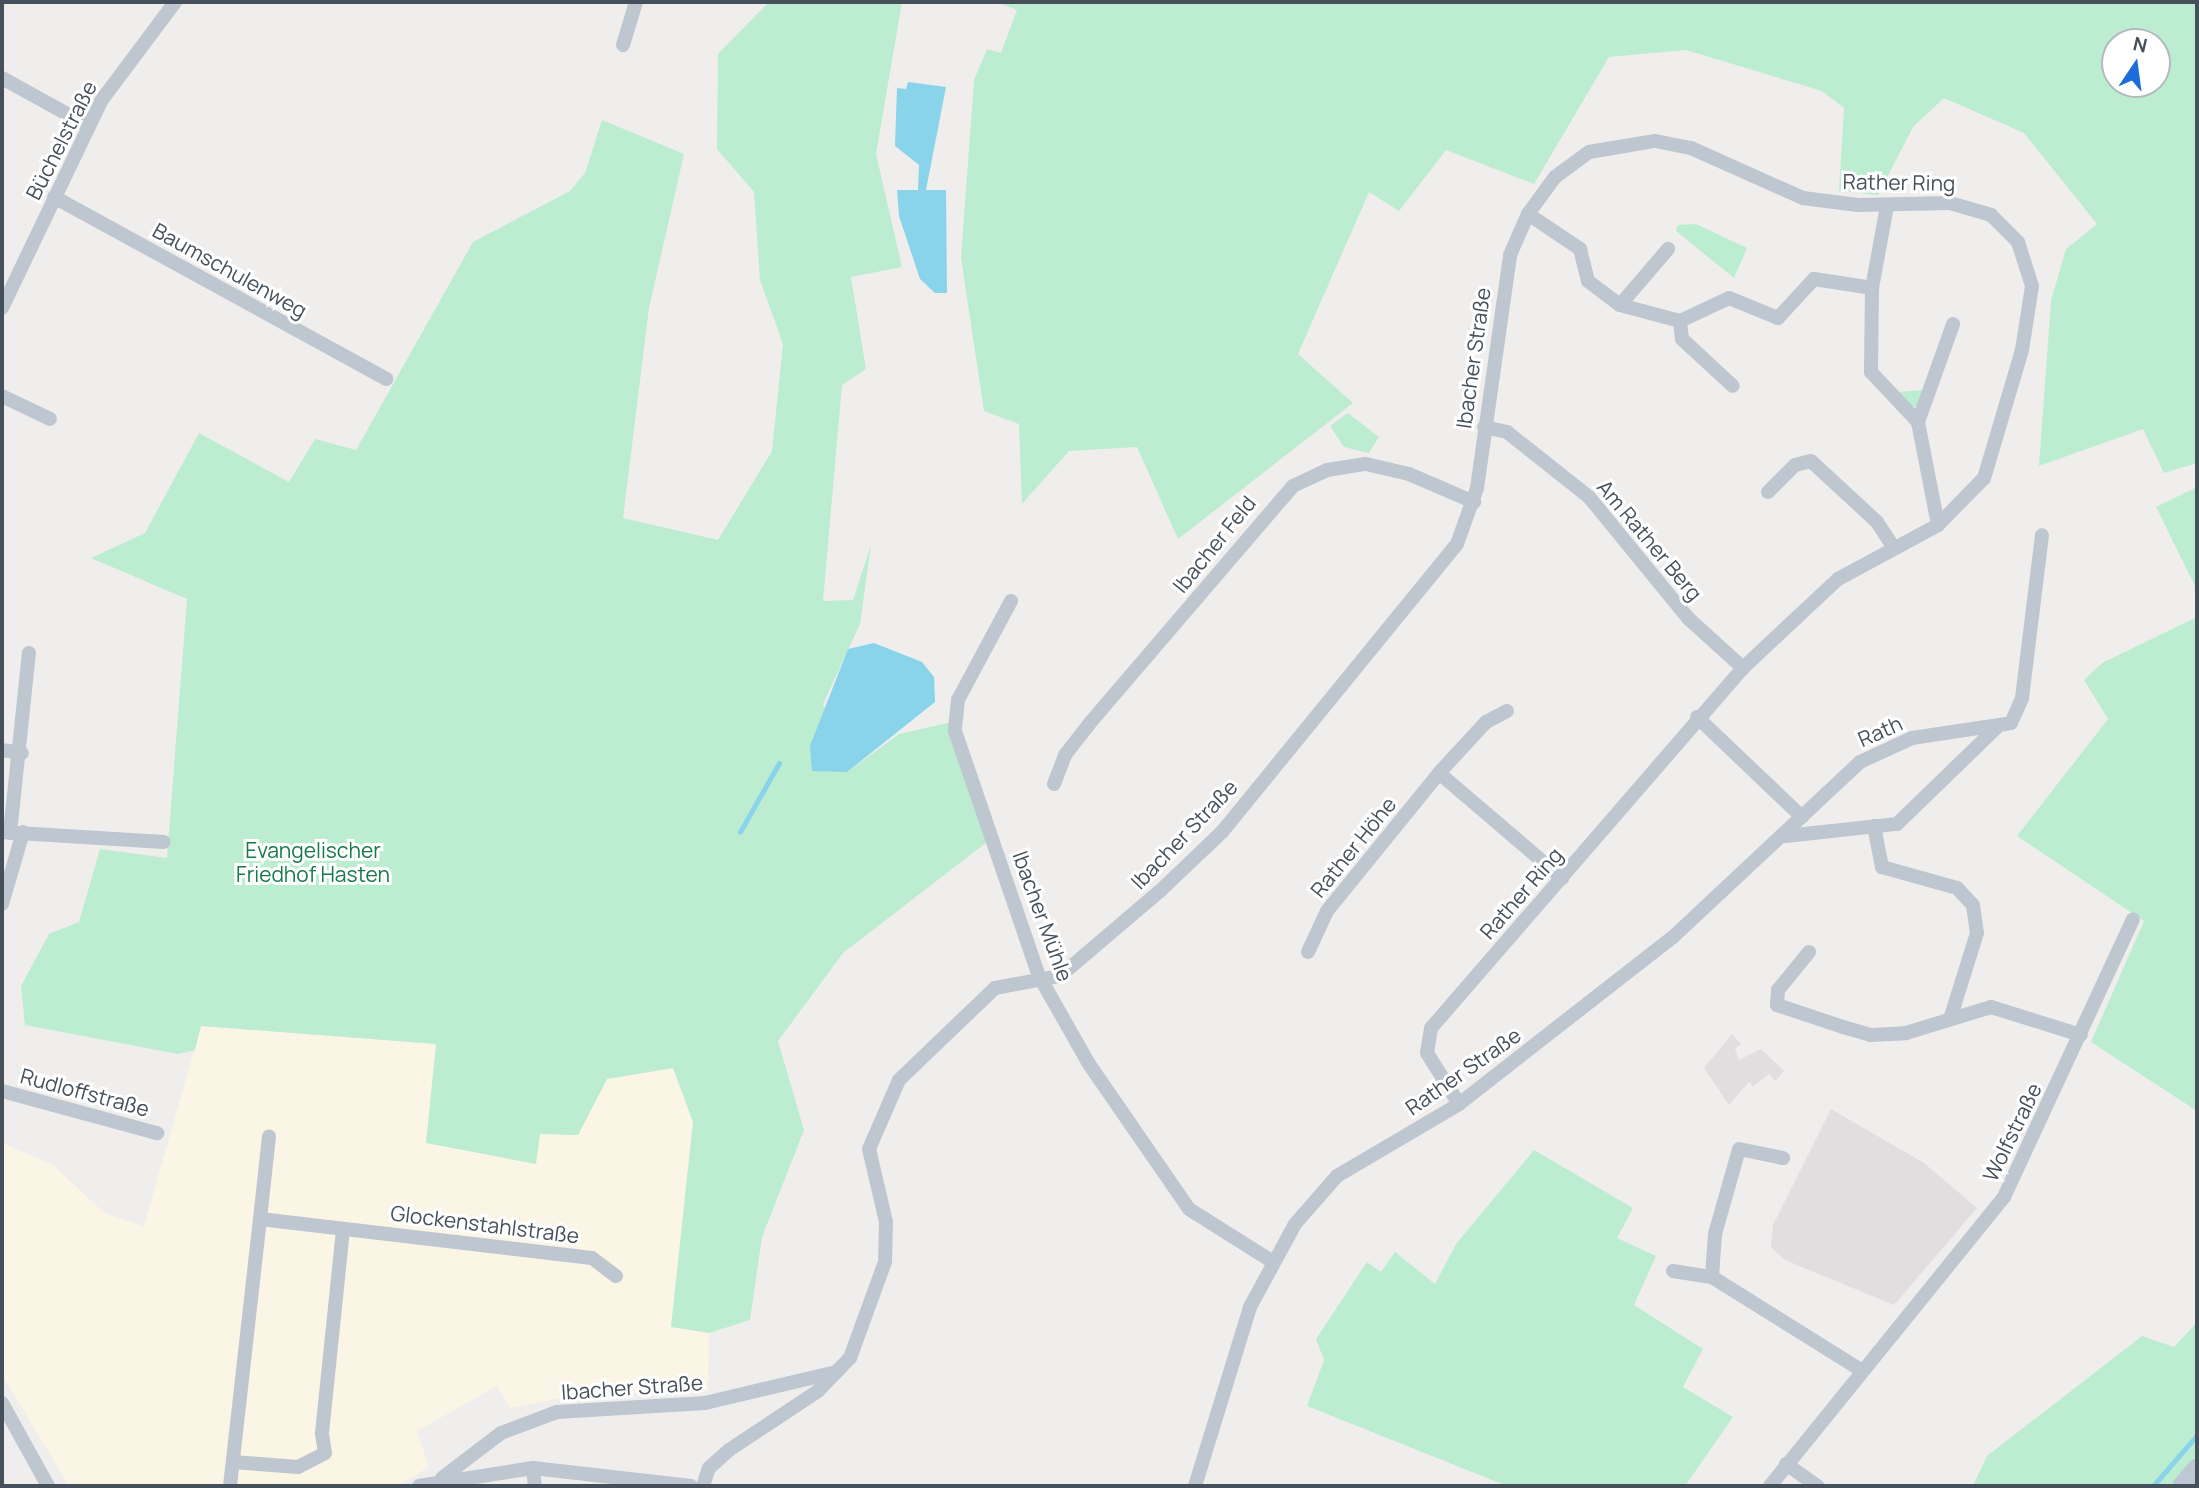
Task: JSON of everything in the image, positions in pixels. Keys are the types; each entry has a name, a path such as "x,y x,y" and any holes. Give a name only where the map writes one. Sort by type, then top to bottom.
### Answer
{"main road":[{"path":"2182,1486 2197,1468"}],"street":[{"name":"Büchelstraße","path":"2,308 89,126 175,2"},
{"path":"623,45 636,2"},
{"path":"2,78 89,126"},
{"name":"Rather Ring","path":"1459,1104 1427,1054 1428,1034 1697,717 1743,668 1838,579 1938,525 1974,491 1993,459 2027,323 2029,267 2007,226 1973,206 1887,206 1803,198 1691,148 1634,140 1567,165 1528,214"},
{"name":"Baumschulenweg","path":"54,197 386,379"},
{"path":"1887,206 1872,288 1871,372 1918,422"},
{"path":"1528,214 1580,249 1588,281 1620,305 1680,321 1729,298 1778,318 1814,279 1872,288"},
{"name":"Ibacher Straße","path":"442,1478 501,1433 557,1412 705,1403 841,1371 885,1262 886,1222 869,1149 890,1094 915,1060 995,988 1073,969 1222,832 1444,562 1474,502 1505,281 1528,214"},
{"path":"1620,305 1668,249"},
{"path":"1680,321 1682,339 1733,386"},
{"path":"1938,525 1918,422 1953,324"},
{"path":"2,396 50,419"},
{"name":"Am Rather Berg","path":"1484,427 1507,432 1589,497 1689,619 1743,668"},
{"path":"1768,492 1795,465 1811,461 1877,522 1893,547"},
{"name":"Ibacher Feld","path":"1054,784 1065,755 1089,724 1293,486 1327,470 1366,464 1409,474 1474,502"},
{"path":"1786,836 1897,824 1921,805 1996,728 2011,723 2022,698 2042,535"},
{"name":"Ibacher Mühle","path":"1011,601 958,700 955,731 1040,979 1089,1064 1189,1209 1273,1262"},
{"path":"2,904 22,753 29,653"},
{"name":"Rather Höhe","path":"1308,952 1327,911 1439,773 1486,722 1507,711"},
{"path":"1697,717 1802,817"},
{"name":"Rath","path":"1802,817 1882,748 1953,729 1996,728"},
{"path":"2,750 22,753"},
{"path":"1439,773 1562,877"},
{"name":"Rather Straße","path":"1195,1486 1236,1342 1273,1262 1295,1224 1337,1176 1459,1104 1673,937 1786,836 1802,817"},
{"path":"1874,826 1877,859 1890,871 1957,888 1973,905 1977,933 1951,1016"},
{"path":"12,832 164,842"},
{"name":"Wolfstraße","path":"1770,1486 1859,1369 2004,1197 2133,919"},
{"path":"1809,952 1778,990 1777,1005 1880,1036 1951,1016 2004,1008 2081,1035"},
{"name":"Rudloffstraße","path":"2,1091 157,1133"},
{"path":"230,1486 269,1136"},
{"path":"1712,1277 1715,1234 1739,1149 1783,1158"},
{"name":"Glockenstahlstraße","path":"260,1219 592,1258 616,1276"},
{"path":"233,1462 298,1467 325,1453 322,1433 343,1229"},
{"path":"1673,1271 1712,1277 1859,1369"},
{"path":"704,1486 709,1468 729,1450 841,1371"},
{"path":"2,1403 48,1486"},
{"path":"1786,1464 1818,1486"},
{"path":"533,1468 535,1486"},
{"path":"419,1486 442,1478 533,1468 691,1486"}],"shaded area":[{"path":"201,1026 436,1044 535,1164 540,1134 578,1135 607,1079 673,1068 693,1122 671,1327 709,1333 708,1391 575,1395 510,1408 497,1386 417,1431 429,1467 398,1486 69,1486 2,1375 2,1143 52,1164 104,1213 144,1226"},
{"path":"1732,1034 1741,1044 1735,1049 1739,1060 1761,1049 1784,1071 1775,1081 1769,1074 1753,1087 1749,1082 1729,1105 1704,1068"},
{"path":"1831,1109 1924,1163 1977,1208 1894,1305 1785,1260 1771,1247 1773,1225"}],"green space":[{"name":"Evangelischer Friedhof Hasten","path":"769,2 902,2 876,154 902,267 851,277 866,369 842,385 823,601 853,600 871,545 860,624 823,704 847,772 899,734 952,722 987,842 843,953 778,1041 804,1130 762,1237 750,1320 709,1333 671,1327 693,1122 673,1068 607,1079 578,1135 540,1134 536,1164 426,1143 436,1044 201,1026 195,1050 178,1054 25,1025 21,986 49,934 79,922 100,849 167,858 187,599 91,558 145,533 199,433 289,482 315,439 356,450 473,242 570,191 585,173 602,120 684,154 649,308 623,518 718,540 772,451 783,344 760,280 754,192 717,149 718,54"},
{"path":"996,2 2197,2 2197,463 2164,473 2143,429 2039,466 2051,301 2066,249 2097,224 2024,133 1944,98 1913,127 1878,195 1839,191 1844,108 1822,91 1686,50 1609,57 1534,184 1446,150 1399,211 1369,192 1298,354 1353,403 1178,539 1137,447 1069,451 1022,504 1019,424 984,411 961,258 974,80 987,49 1001,53 1017,10"},
{"path":"1696,224 1747,248 1734,278 1676,231 1678,225"},
{"path":"1923,390 1923,405 1910,408 1897,392"},
{"path":"1348,413 1379,437 1369,453 1344,447 1330,426"},
{"path":"2197,487 2197,590 2156,507"},
{"path":"2197,617 2197,1111 2091,1042 2144,921 2017,836 2108,719 2084,680 2102,663"},
{"path":"1534,1150 1633,1208 1617,1238 1656,1256 1634,1305 1703,1349 1683,1387 1733,1417 1685,1486 1507,1486 1307,1406 1324,1360 1316,1339 1367,1262 1381,1272 1395,1252 1435,1284 1456,1244"},
{"path":"2197,1322 2197,1455 2170,1486 1973,1486 1987,1456 2142,1336 2174,1347"}],"water":[{"path":"908,82 946,87 926,190 946,190 947,293 935,293 920,279 899,216 897,190 918,190 919,165 895,146 897,88 906,89"},
{"path":"874,643 922,662 934,677 935,702 847,772 812,771 810,746 848,649"}],"waterway":[{"path":"740,832 779,763"},
{"path":"2153,1486 2197,1435"}]}
